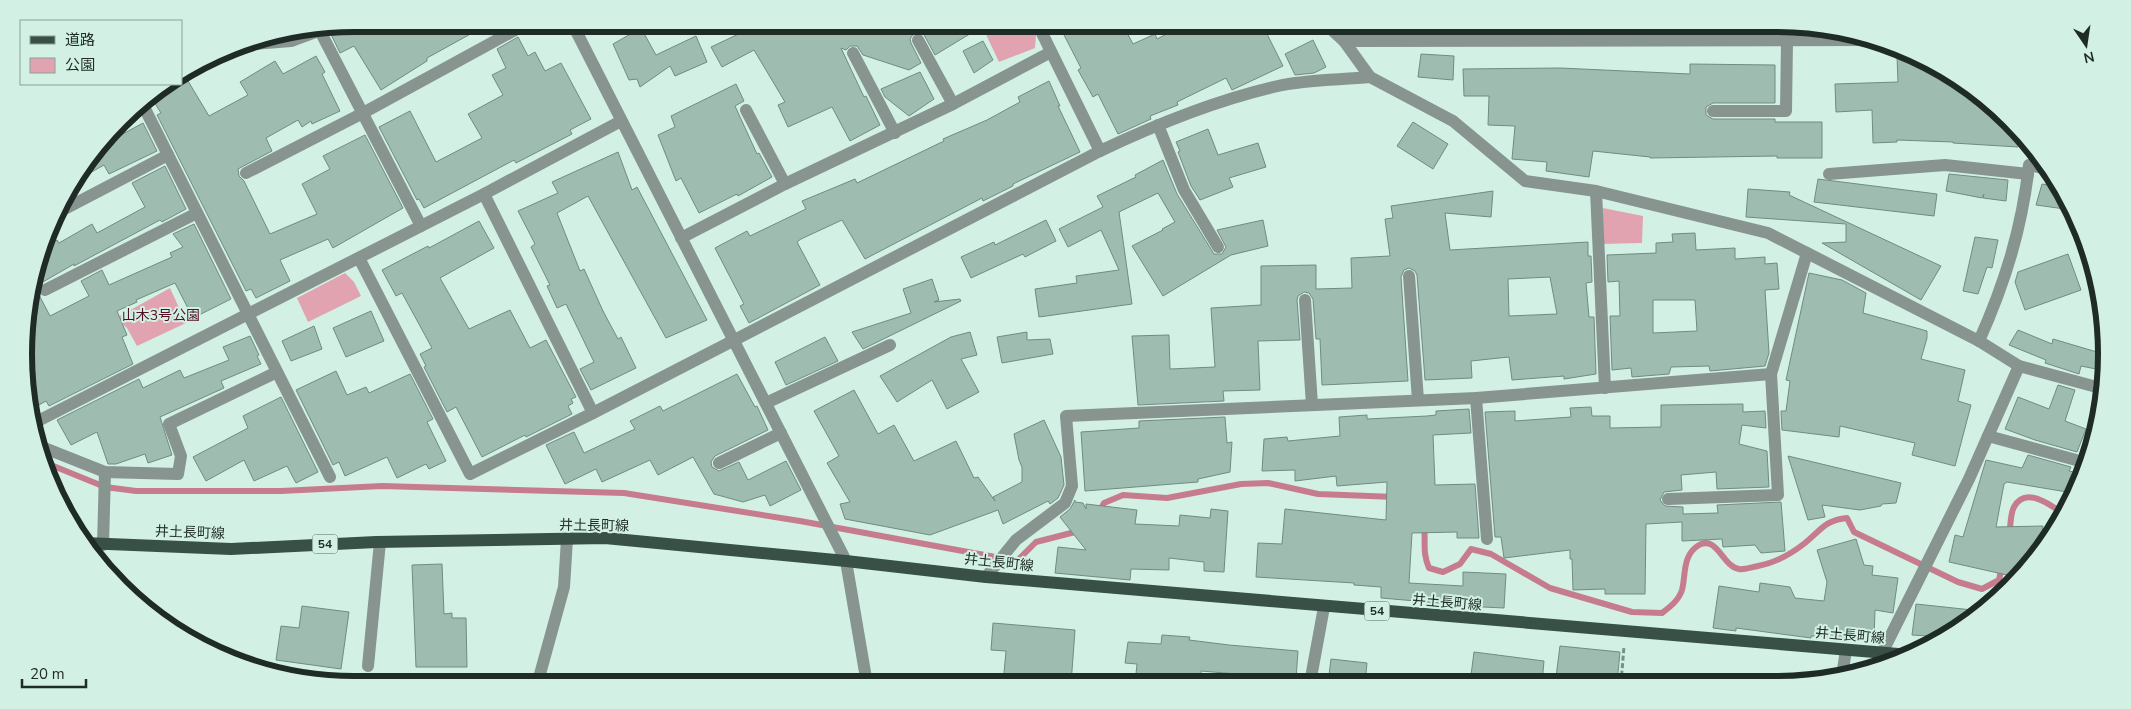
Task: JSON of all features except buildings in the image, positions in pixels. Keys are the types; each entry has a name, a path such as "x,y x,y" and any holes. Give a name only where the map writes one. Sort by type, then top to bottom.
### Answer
{"main road":[{"name":"井土長町線","path":"94,544 231,548 380,542 605,538 1324,606 1895,654"}],"street":[{"path":"246,173 363,113 511,32"},
{"path":"576,32 846,561 866,676"},
{"path":"1041,32 1100,152"},
{"path":"1334,32 1344,41 1370,77 1453,121 1525,181 1596,191 1768,233 1979,341 2019,366 2097,387"},
{"path":"321,34 422,226"},
{"path":"1344,41 1542,35 1732,35 1787,41 1823,36"},
{"path":"275,42 290,41 297,38"},
{"path":"918,40 953,104"},
{"path":"1713,111 1786,111 1787,41"},
{"path":"681,238 785,184 953,104 1051,52"},
{"path":"853,53 895,133"},
{"path":"359,258 470,474 593,413 1100,152 1158,125 1220,102 1280,85 1370,77"},
{"path":"145,109 330,477"},
{"path":"746,110 785,184"},
{"path":"40,420 422,226 621,121"},
{"path":"1158,125 1184,190 1218,247"},
{"path":"69,207 168,155"},
{"path":"1829,174 1945,165 2028,174"},
{"path":"1979,341 1995,306 2010,261 2021,220 2029,165 2038,167"},
{"path":"1596,191 1605,388"},
{"path":"484,194 593,413"},
{"path":"45,290 197,213"},
{"path":"1668,499 1778,495 1771,374 1806,253"},
{"path":"1409,276 1418,400"},
{"path":"1305,300 1312,405"},
{"path":"766,403 890,345"},
{"path":"1882,653 1988,436 2019,366"},
{"path":"48,451 105,484 178,474 181,456 169,424 277,372"},
{"path":"988,574 1016,540 1065,503 1072,486 1066,416 1476,398 1771,374"},
{"path":"1476,398 1487,539"},
{"path":"719,463 781,432"},
{"path":"1988,436 2076,460"},
{"path":"104,545 105,484"},
{"path":"539,676 564,587 567,539"},
{"path":"368,666 380,542"},
{"path":"1311,676 1324,606"},
{"path":"1843,669 1846,650"}],"path":[{"path":"1622,676 1625,643"}],"green space":[{"path":"985,32 1034,32 1035,48 999,62"},
{"path":"1603,208 1643,216 1642,243 1602,244"},
{"path":"345,273 354,282 361,296 308,322 297,298"},
{"name":"山木3号公園","path":"170,288 186,323 137,346 127,328 116,318"}],"waterway":[{"path":"53,466 105,487 136,491 281,491 382,486 624,493 800,521 1017,561 1036,542 1079,531"},
{"path":"1099,512 1104,503 1123,495 1167,498 1241,484 1268,483 1318,494 1395,497"},
{"path":"2009,534 2014,507 2025,498 2039,499 2058,510"},
{"path":"1424,526 1425,552 1429,568 1443,572 1460,564 1471,549 1491,554 1550,588 1632,612 1662,613 1674,603 1682,590 1687,560 1699,545 1711,544 1733,567 1746,569 1771,563 1783,557 1800,547 1828,523 1847,518 1854,532 1958,582 1982,589 1999,580 2002,566"}]}
